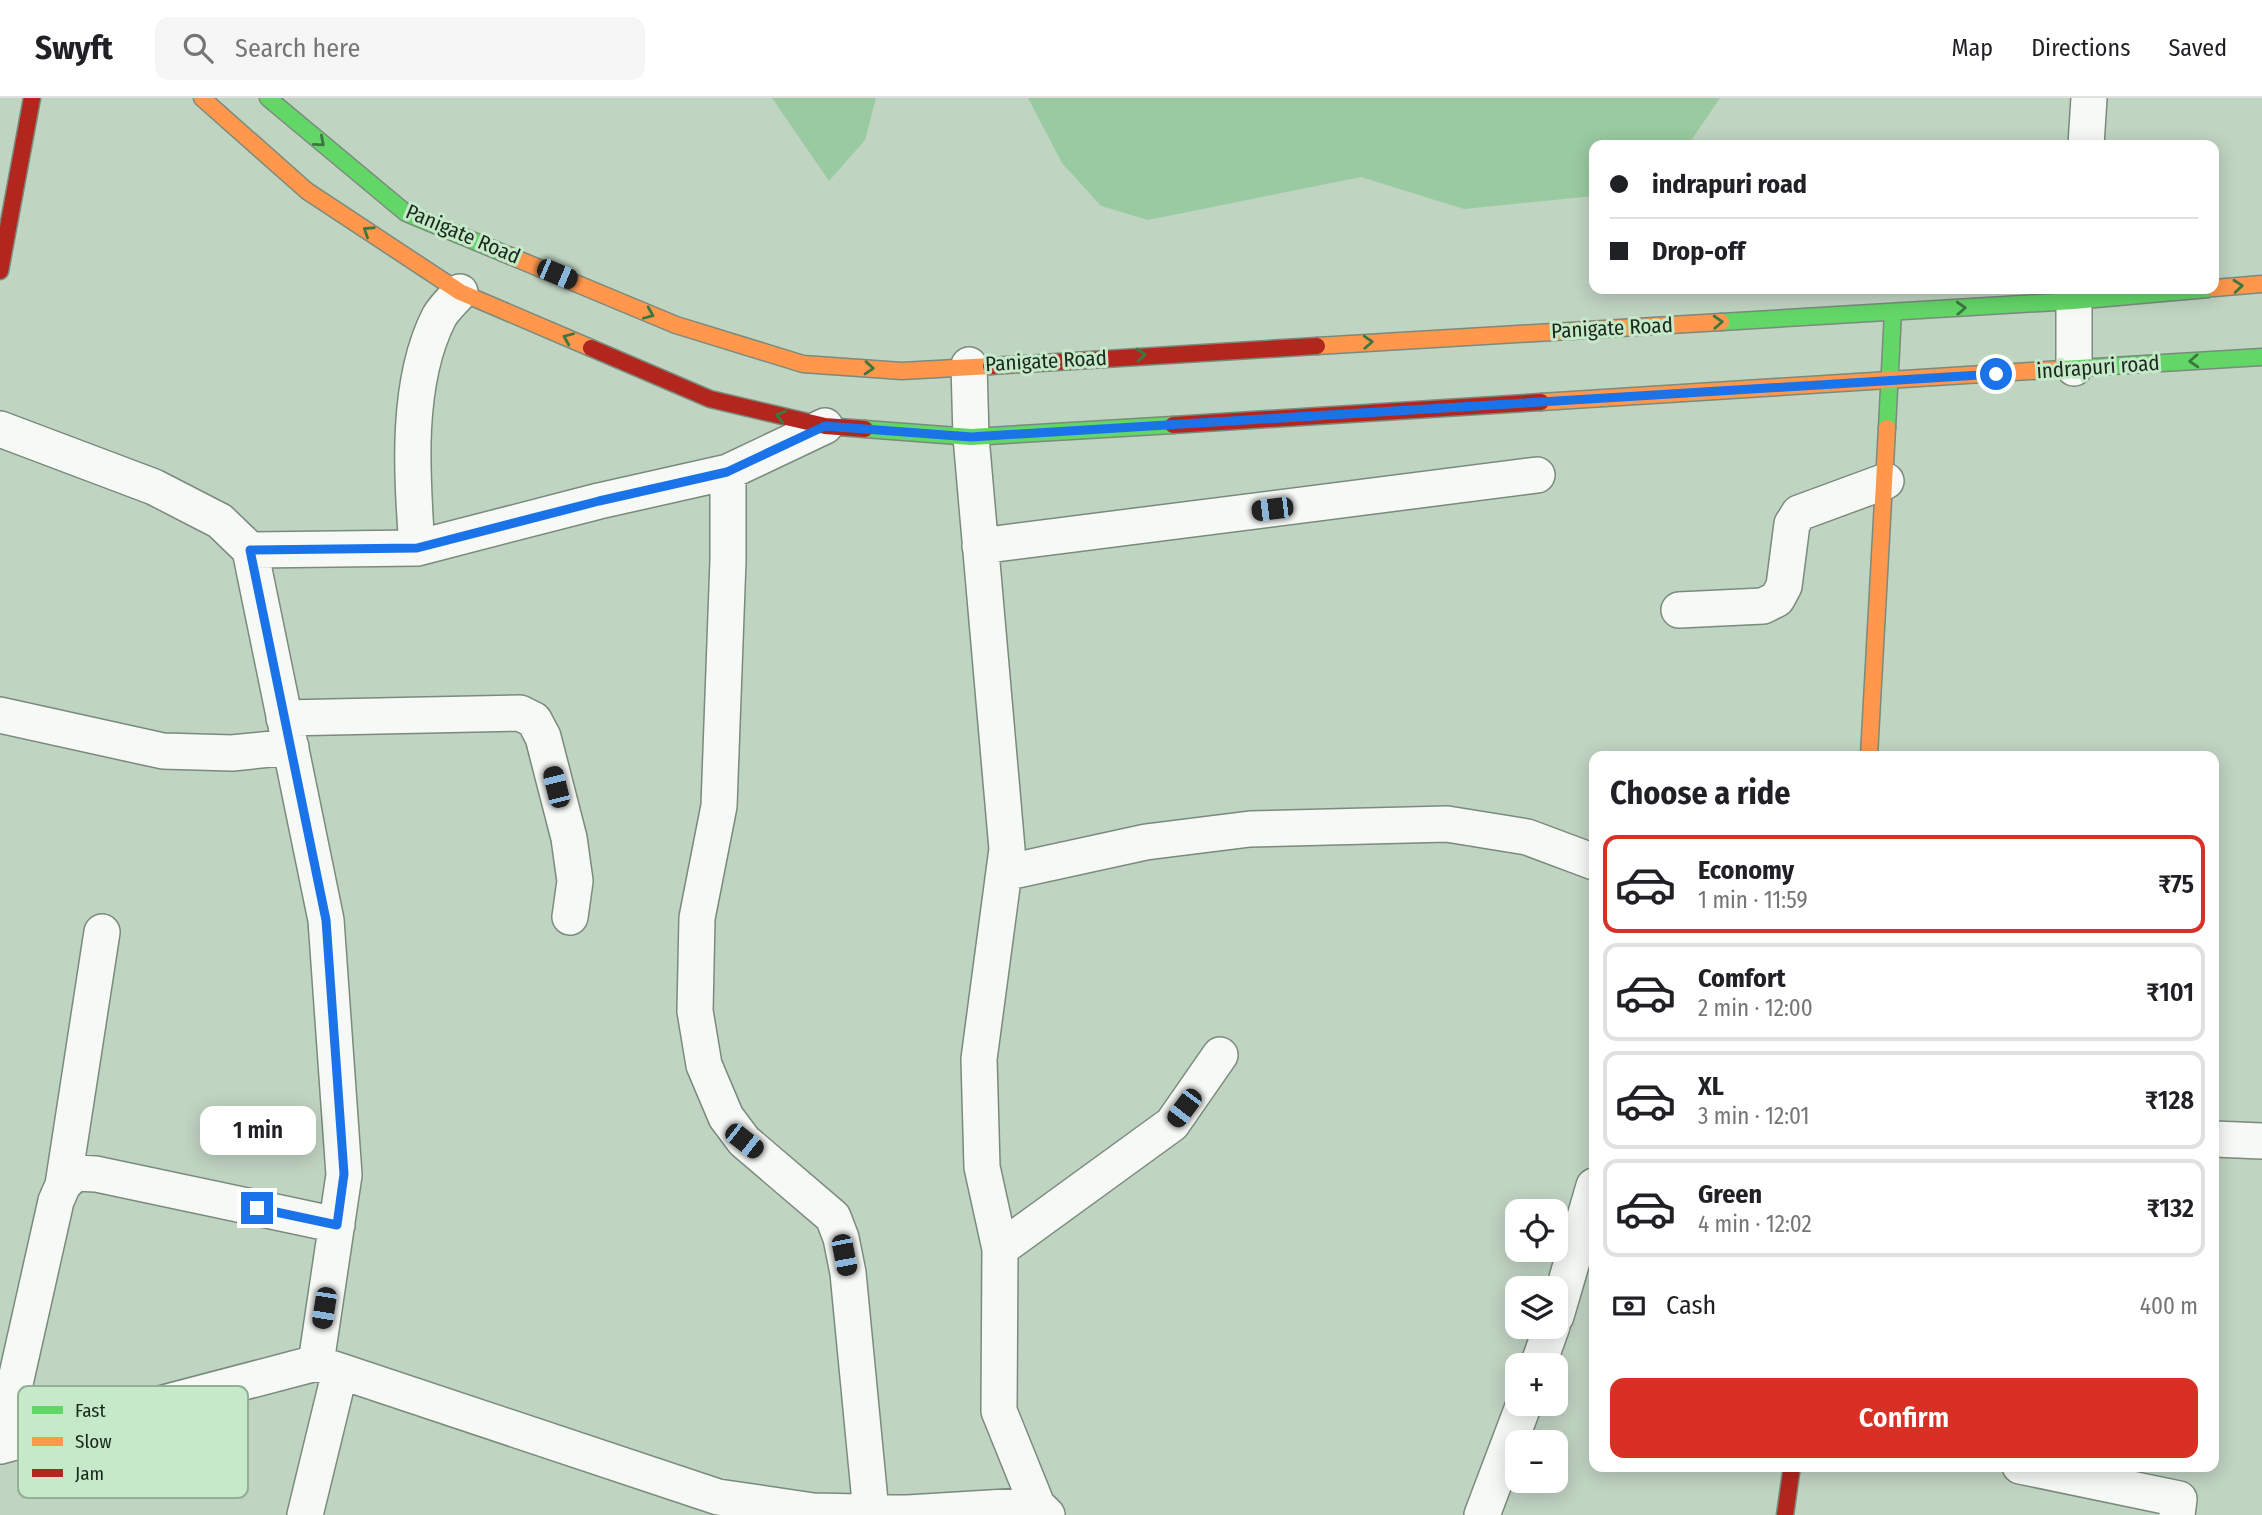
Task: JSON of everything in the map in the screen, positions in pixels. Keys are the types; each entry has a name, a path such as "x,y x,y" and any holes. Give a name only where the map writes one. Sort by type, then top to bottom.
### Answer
{"main road":[{"path":"0,271 32,98"},
{"path":"202,98 307,191 460,292 710,398 825,426 971,437 1892,382"},
{"name":"Panigate Road","path":"268,98 406,213 676,325 803,363 902,371 1893,312"},
{"path":"2219,288 2262,284"},
{"path":"1869,751 1892,382 1893,312 2096,294"},
{"name":"indrapuri road","path":"1892,382 2262,357"},
{"path":"1785,1515 1791,1472"}],"street":[{"path":"2086,140 2088,98"},
{"path":"417,548 410,451 421,372 439,316 460,292"},
{"path":"2073,295 2074,368"},
{"path":"248,1386 328,1367 718,1497 813,1511 908,1513 1042,1510 999,1411 1000,1249 982,1167 979,1059 1007,849 971,437 970,365"},
{"path":"250,550 417,548 599,501 727,472 825,426"},
{"path":"0,429 154,487 220,521 250,550 326,920 344,1174 337,1225 328,1367 305,1515"},
{"path":"727,472 728,560 719,806 697,918 695,1011 704,1065 726,1117 744,1141 833,1217 841,1238 848,1273 871,1512"},
{"path":"980,546 1537,475"},
{"path":"1679,610 1763,606 1777,599 1784,586 1792,524 1799,513 1886,481"},
{"path":"0,715 163,751 232,753 287,733 520,713 534,720 543,737 569,838 575,881 570,917"},
{"path":"1004,873 1146,842 1250,829 1447,824 1527,837 1589,860"},
{"path":"18,1442 0,1446 56,1201 63,1185 102,932"},
{"path":"1000,1249 1172,1124 1220,1055"},
{"path":"2219,1139 2262,1141"},
{"path":"63,1185 75,1173 96,1174 337,1225"},
{"path":"1568,1276 1589,1203"},
{"path":"1482,1515 1519,1416"},
{"path":"2049,1472 2179,1499 2176,1515"}],"shaded area":[{"path":"772,98 876,98 865,140 829,181"},
{"path":"1028,98 1720,98 1691,140 1589,140 1589,196 1464,209 1361,177 1148,220 1101,206 1062,163"}],"traffic: fast":[{"path":"268,98 406,213 503,253"},
{"path":"1721,322 2152,294"},
{"path":"1887,428 1893,312"},
{"path":"2062,369 2262,357"},
{"path":"865,429 971,437 1173,425"}],"traffic: slow":[{"path":"202,98 307,191 460,292 591,348"},
{"path":"503,253 676,325 803,364 902,371 991,366"},
{"path":"2219,288 2262,284"},
{"path":"1317,346 1721,322"},
{"path":"1541,402 2062,369"},
{"path":"1869,751 1887,428"}],"traffic: jam":[{"path":"0,271 32,98"},
{"path":"991,366 1317,346"},
{"path":"591,348 710,399 825,426 865,429"},
{"path":"1173,425 1541,402"},
{"path":"1785,1515 1791,1472"}],"route":[{"path":"257,1208 337,1225 344,1174 326,920 250,550 417,548 599,501 727,472 825,426 971,437 1996,374"}]}
